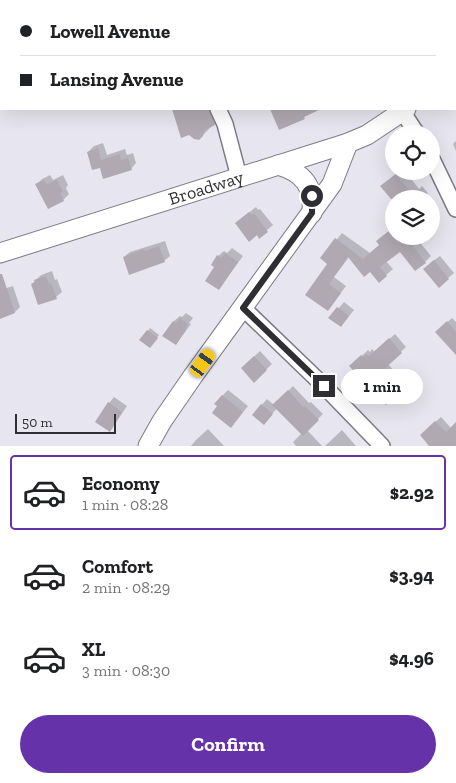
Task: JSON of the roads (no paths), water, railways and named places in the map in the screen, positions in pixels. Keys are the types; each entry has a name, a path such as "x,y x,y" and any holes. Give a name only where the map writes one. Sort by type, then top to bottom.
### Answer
{"main road":[{"name":"Broadway","path":"0,253 348,143 367,135 404,110"},
{"path":"148,446 172,406 332,184 348,143"},
{"path":"278,165 298,174 307,183 312,196 312,213"}],"street":[{"path":"218,110 225,124 239,177"},
{"path":"404,110 412,125"},
{"path":"440,176 456,209"},
{"path":"243,308 324,386 382,446"}]}
